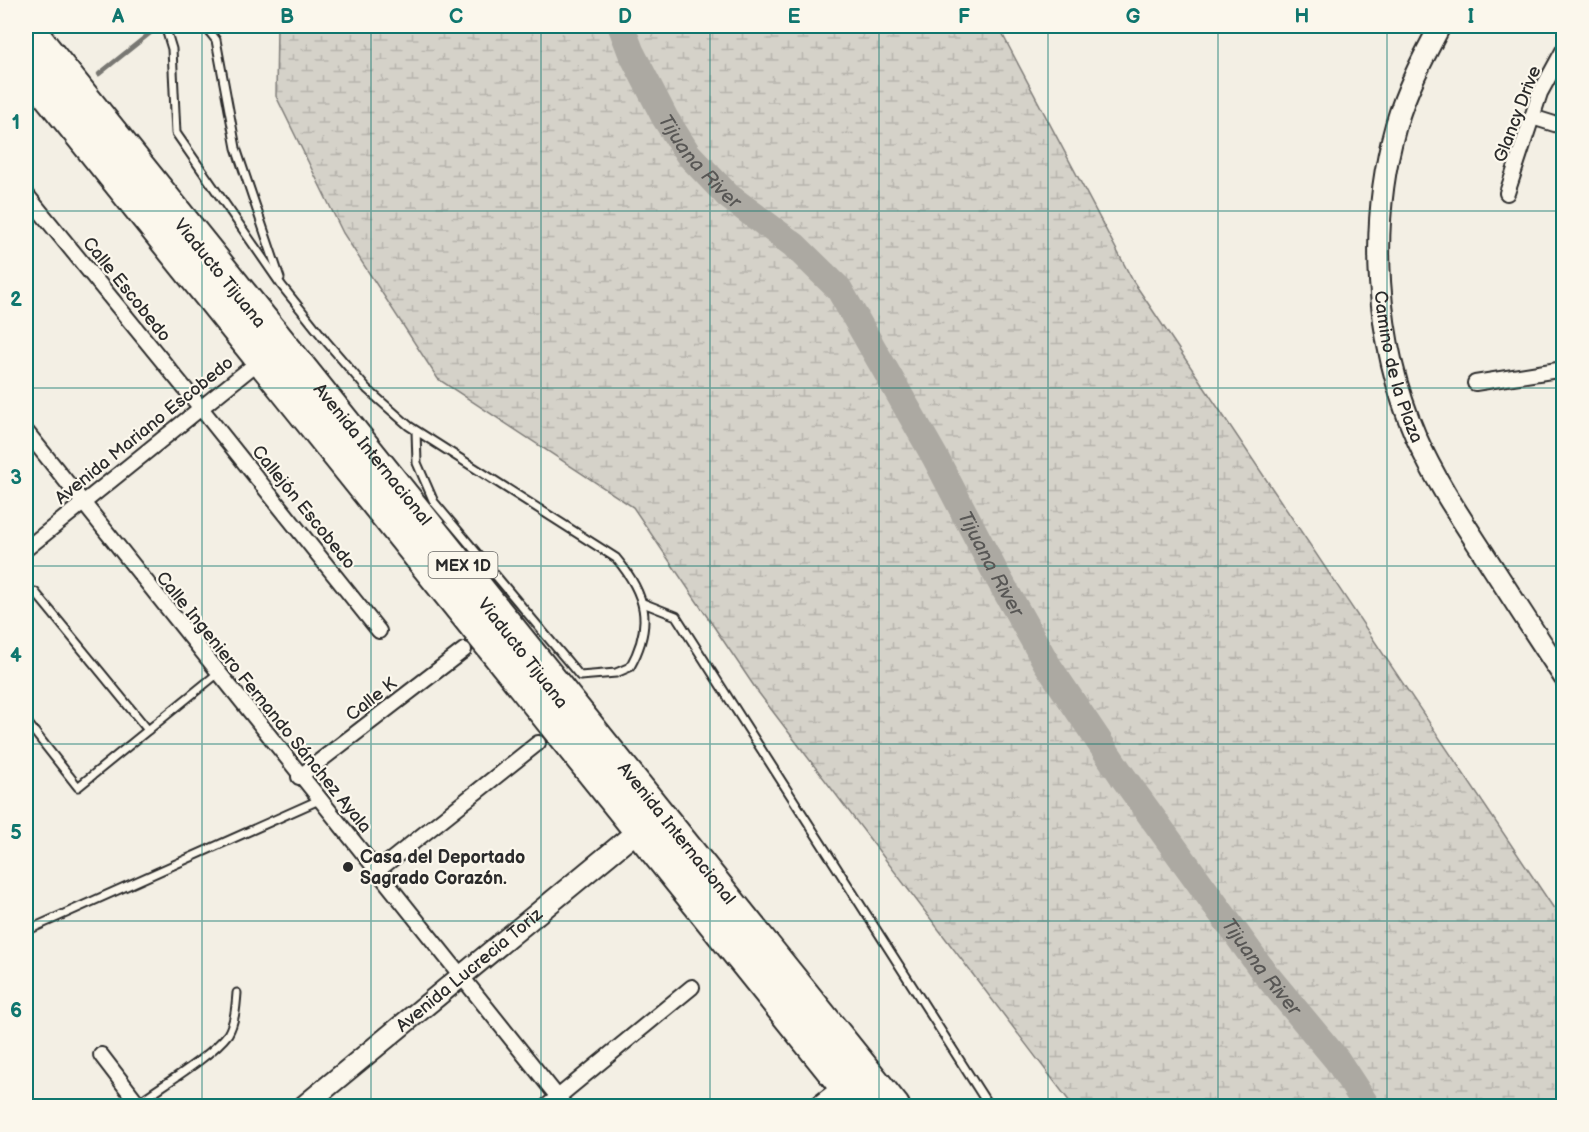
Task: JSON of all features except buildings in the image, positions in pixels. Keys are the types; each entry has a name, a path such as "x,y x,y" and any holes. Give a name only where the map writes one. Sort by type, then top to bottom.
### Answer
{"highway":[{"name":"Avenida Internacional","path":"29,26 896,1107"},
{"name":"Viaducto Tijuana","path":"26,30 886,1107"},
{"name":"Viaducto Tijuana","path":"26,41 878,1107"},
{"name":"Avenida Internacional","path":"26,50 873,1107"}],"main road":[{"name":"Camino de la Plaza","path":"1440,26 1411,83 1396,126 1385,178 1380,244 1384,325 1400,391 1416,437 1443,489 1563,677"},
{"name":"Avenida Internacional","path":"26,75 854,1107"},
{"name":"Avenida Lucrecia Toriz","path":"304,1107 635,833"},
{"path":"820,1107 841,1090"}],"street":[{"name":"Glancy Drive","path":"1507,193 1540,93 1563,49"},
{"path":"1532,117 1563,127"},
{"name":"Calle Escobedo","path":"26,194 200,406"},
{"name":"Avenida Mariano Escobedo","path":"26,549 200,406 258,362"},
{"path":"1474,383 1563,369"},
{"name":"Callejón Escobedo","path":"200,406 379,631"},
{"name":"Calle Ingeniero Fernando Sánchez Ayala","path":"26,431 299,777 462,978 557,1104"},
{"name":"Calle K","path":"299,777 464,650"},
{"path":"376,872 538,743"},
{"path":"557,1104 692,987"},
{"path":"101,1055 139,1105"}],"lane":[{"path":"165,26 172,49 176,133 282,286 367,389 416,430 616,558 629,573 643,603 646,628 630,667 616,674 580,676 434,502 417,463 416,430"},
{"path":"206,26 216,40 236,148 282,286"},
{"path":"34,592 148,730"},
{"path":"643,603 676,616 989,1107"},
{"path":"26,721 78,787 217,674"},
{"path":"26,931 319,800"},
{"path":"139,1105 222,1040 234,1019 237,993"}],"green space":[{"path":"277,26 998,26 1133,281 1563,922 1563,1106 1073,1106 758,692 633,507 438,379 343,233 276,96"}],"waterway":[{"path":"99,74 159,26"},
{"name":"Tijuana River","path":"621,26 631,52 665,118 688,154 728,196 794,245 839,289 935,457 995,572 1047,664 1123,777 1264,972 1337,1060 1367,1106"}],"place":[{"name":"Casa del Deportado Sagrado Corazón.","path":"348,867"}]}
